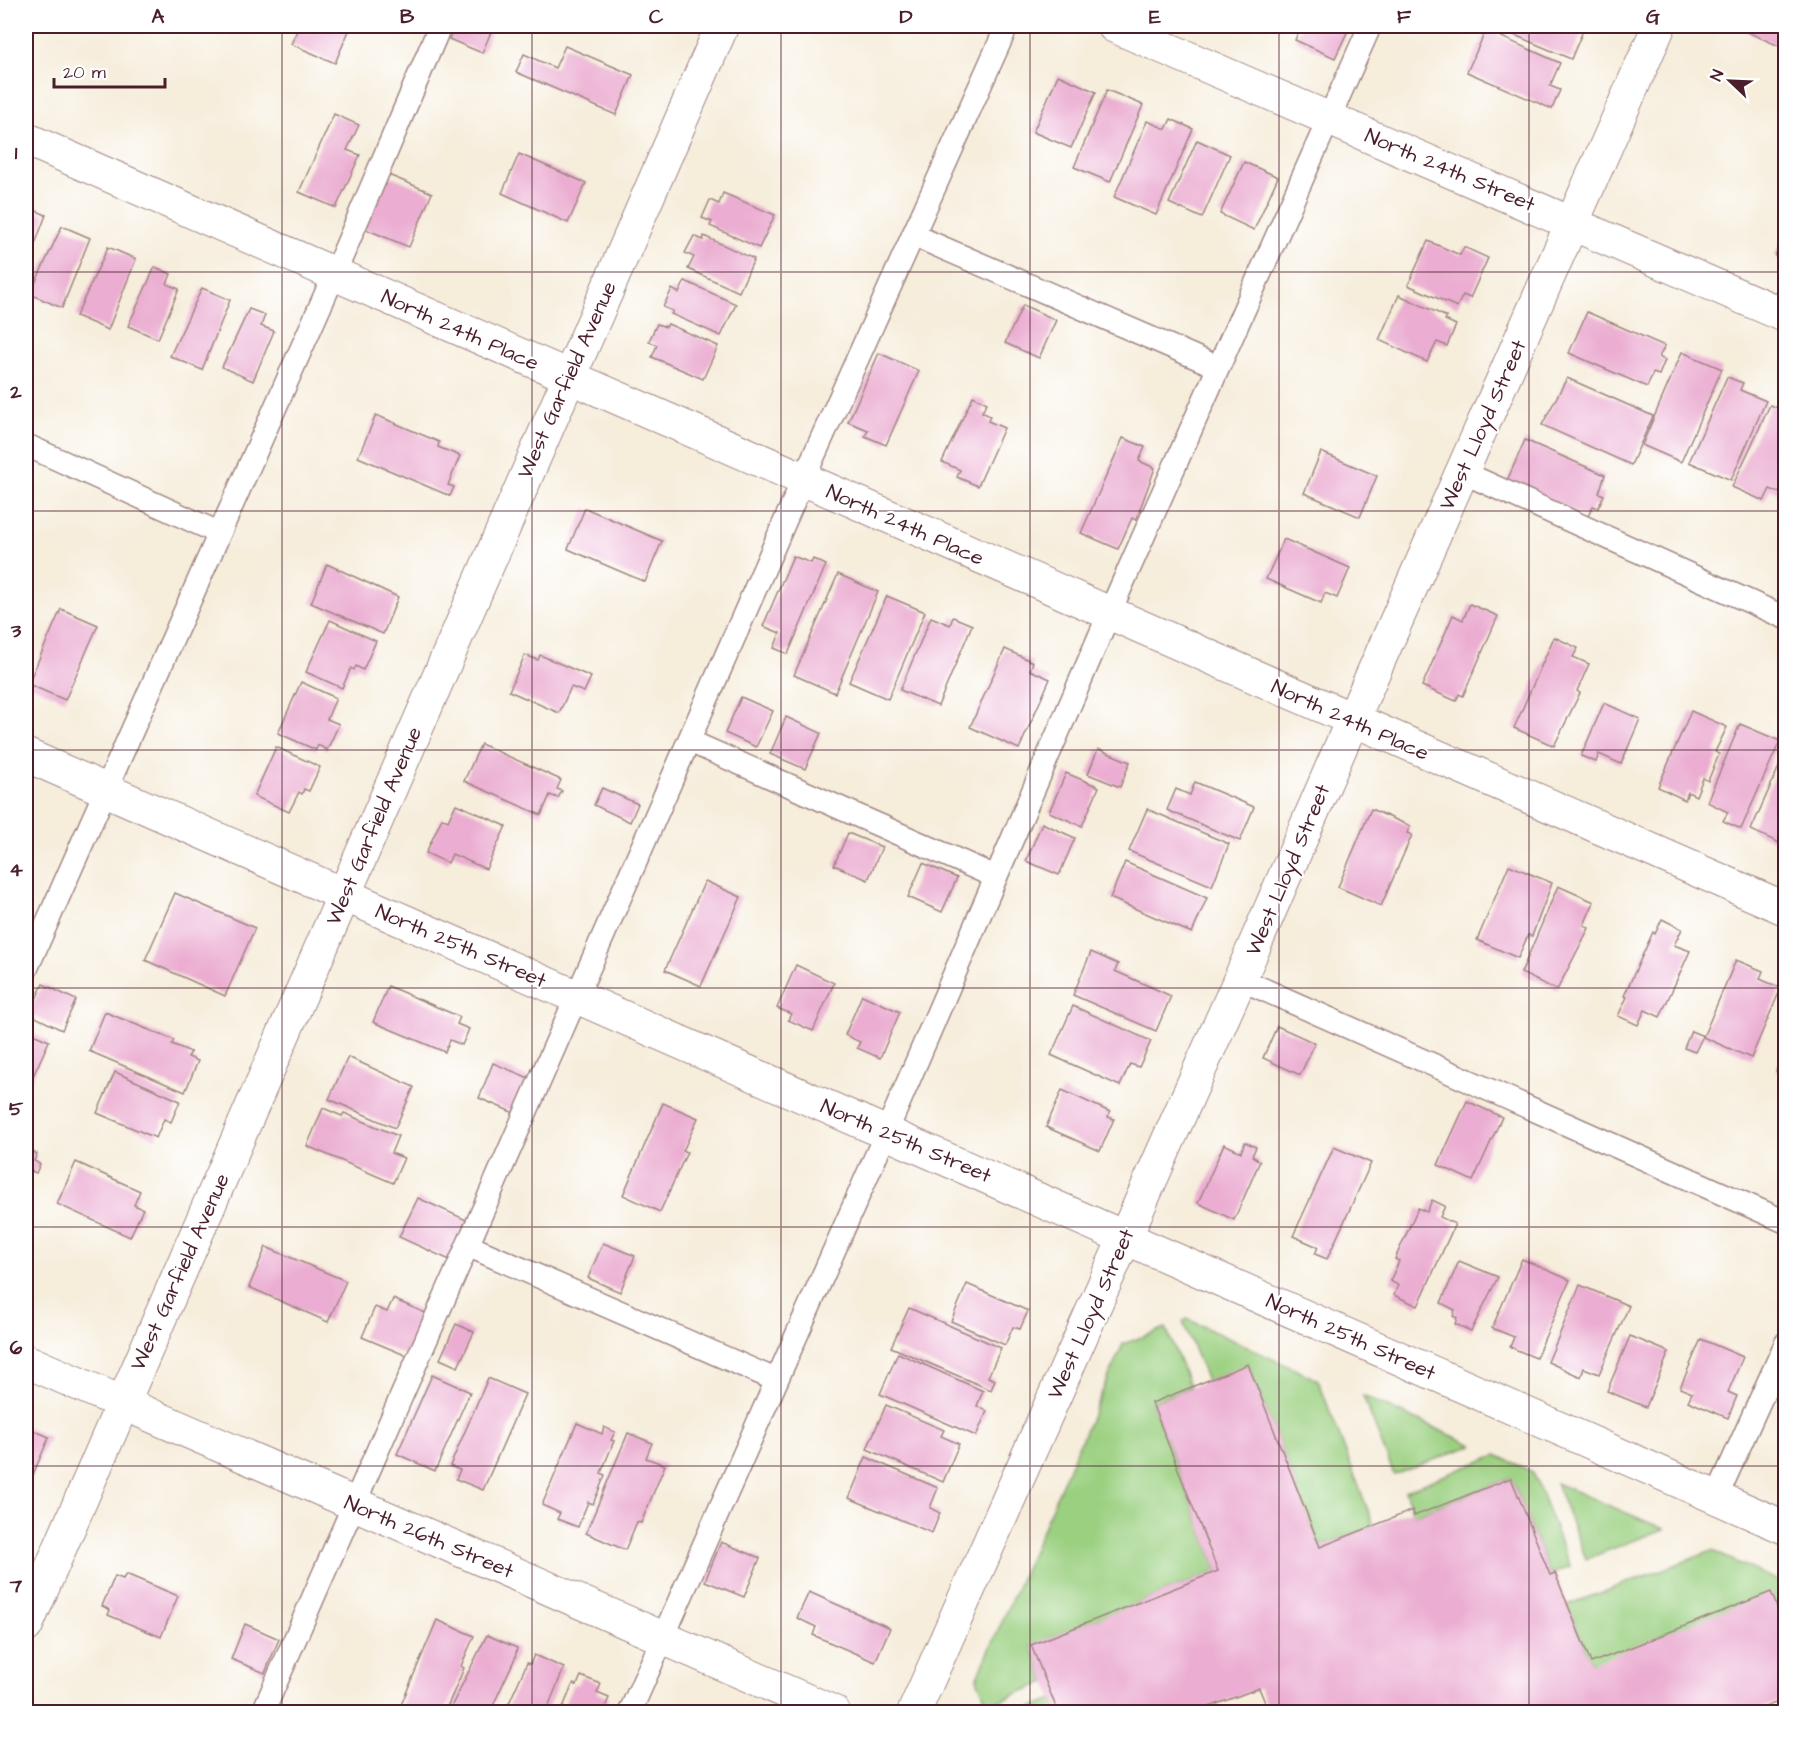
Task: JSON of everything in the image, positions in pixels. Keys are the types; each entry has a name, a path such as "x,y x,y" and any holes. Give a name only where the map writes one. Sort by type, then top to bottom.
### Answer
{"street":[{"name":"West Garfield Avenue","path":"26,1626 567,377 722,26"},
{"name":"North 24th Street","path":"1114,26 1785,316"},
{"name":"West Lloyd Street","path":"914,1713 1574,223 1659,26"},
{"name":"North 24th Place","path":"26,139 1785,909"},
{"name":"North 25th Street","path":"26,755 1785,1528"},
{"name":"North 26th Street","path":"26,1361 833,1713"}],"lane":[{"path":"26,970 104,789 334,275 440,26"},
{"path":"263,1713 803,480 1007,26"},
{"path":"630,1713 886,1133 1109,614 1370,26"},
{"path":"913,235 1218,368"},
{"path":"26,445 219,533"},
{"path":"1462,472 1785,618"},
{"path":"690,741 996,877"},
{"path":"1240,979 1785,1222"},
{"path":"469,1246 776,1380"},
{"path":"1716,1498 1785,1343"}],"green space":[{"path":"1187,1319 1318,1380 1374,1526 1320,1547 1248,1365 1207,1381 1183,1322"},
{"path":"1166,1328 1190,1387 1152,1403 1218,1571 1031,1646 1046,1682 988,1705 977,1679 1123,1344"},
{"path":"1363,1396 1473,1445 1394,1475"},
{"path":"1496,1455 1533,1472 1570,1567 1550,1575 1511,1478 1414,1516 1405,1491"},
{"path":"1556,1483 1664,1529 1586,1559"},
{"path":"1712,1551 1785,1584 1785,1629 1591,1663 1568,1605"},
{"path":"1053,1699 1058,1712 1020,1712"}],"building":[{"path":"299,26 351,26 335,63 291,44"},
{"path":"455,26 477,26 491,32 482,53 449,39"},
{"path":"1301,26 1350,26 1335,58 1295,40"},
{"path":"1493,26 1585,26 1571,59"},
{"path":"1739,26 1786,26 1786,49 1738,28"},
{"path":"1486,30 1560,63 1550,86 1560,90 1552,109 1467,72"},
{"path":"565,46 633,75 616,115 516,72 524,54 555,68"},
{"path":"1058,75 1096,92 1071,148 1033,132"},
{"path":"1107,90 1143,105 1110,182 1074,167"},
{"path":"334,114 359,125 347,150 360,155 336,208 299,192"},
{"path":"1171,119 1193,129 1156,215 1114,197 1147,121 1166,129"},
{"path":"1197,140 1230,155 1202,218 1169,203"},
{"path":"519,154 586,183 568,223 502,193"},
{"path":"1244,162 1278,177 1254,230 1220,214"},
{"path":"386,174 432,193 409,247 363,228"},
{"path":"723,193 775,215 759,248 710,226 712,222 702,218 710,200 719,204"},
{"path":"30,208 46,215 26,268 26,218"},
{"path":"62,226 90,238 62,308 30,294"},
{"path":"1786,231 1786,261 1775,256"},
{"path":"694,236 703,240 704,236 754,259 739,292 688,269 694,257 685,253"},
{"path":"1428,241 1460,255 1464,247 1488,258 1470,298 1463,295 1457,307 1408,285"},
{"path":"108,247 136,259 108,330 76,316"},
{"path":"155,267 171,274 167,284 179,289 158,339 128,326"},
{"path":"685,281 736,304 721,336 671,314 673,311 663,307 672,289 679,293"},
{"path":"202,288 230,300 202,370 170,356"},
{"path":"1399,295 1447,317 1445,320 1456,325 1447,346 1437,342 1427,362 1379,340"},
{"path":"1023,305 1056,320 1039,358 1005,343"},
{"path":"249,309 265,315 261,326 274,331 253,381 222,367"},
{"path":"1587,312 1665,346 1659,357 1665,360 1659,375 1653,373 1647,387 1569,353"},
{"path":"657,324 666,327 668,324 718,346 703,379 652,357 657,345 649,341"},
{"path":"1682,352 1722,369 1681,462 1642,445"},
{"path":"879,353 919,371 886,445 865,436 868,430 848,422"},
{"path":"1727,377 1743,383 1740,390 1766,401 1731,480 1689,462"},
{"path":"1567,378 1653,416 1631,465 1542,425"},
{"path":"973,396 987,403 982,412 990,416 988,421 1004,428 978,486 957,477 960,470 942,462"},
{"path":"1770,405 1786,411 1786,481 1780,493 1770,489 1764,501 1732,487"},
{"path":"376,415 439,442 438,447 460,456 448,485 454,487 450,496 358,457"},
{"path":"1123,438 1145,447 1139,461 1155,468 1136,520 1132,518 1118,549 1081,533"},
{"path":"1525,440 1605,475 1599,493 1604,495 1598,508 1593,506 1587,518 1506,483"},
{"path":"1321,452 1377,476 1360,517 1304,493"},
{"path":"585,508 662,541 645,582 568,549"},
{"path":"1284,539 1350,568 1337,598 1325,593 1321,603 1266,579"},
{"path":"793,556 811,563 813,559 826,565 788,654 774,648 780,633 763,626"},
{"path":"327,564 398,597 383,634 311,603"},
{"path":"838,574 878,592 835,693 794,675"},
{"path":"887,596 925,612 888,699 849,682"},
{"path":"1470,604 1498,616 1463,696 1459,694 1456,701 1422,686 1453,615 1463,620"},
{"path":"61,609 98,625 65,700 28,684"},
{"path":"931,617 950,625 953,617 972,625 938,706 900,690"},
{"path":"330,620 376,641 363,670 356,666 354,670 351,668 342,688 306,672"},
{"path":"1554,637 1578,648 1573,657 1589,664 1577,691 1580,693 1554,746 1514,728"},
{"path":"1005,649 1033,662 1030,670 1050,679 1019,749 970,727"},
{"path":"525,655 538,660 540,655 591,677 584,692 571,687 559,713 509,691"},
{"path":"301,682 336,698 327,719 339,724 327,750 318,745 316,750 278,733"},
{"path":"741,697 773,711 756,747 725,733"},
{"path":"1604,703 1640,719 1621,764 1599,754 1596,762 1581,756"},
{"path":"1691,711 1727,727 1715,752 1719,754 1708,781 1703,778 1696,796 1688,792 1685,800 1658,787"},
{"path":"786,717 821,733 805,769 770,754"},
{"path":"1740,724 1780,741 1741,829 1723,821 1728,812 1707,802"},
{"path":"481,744 561,780 557,789 562,791 558,798 550,795 541,815 464,781"},
{"path":"276,747 320,767 309,791 304,789 302,794 299,792 289,812 254,796"},
{"path":"1098,749 1130,762 1120,787 1088,774"},
{"path":"1786,751 1786,846 1751,830"},
{"path":"1066,773 1099,787 1082,826 1049,812"},
{"path":"1195,782 1254,807 1240,841 1167,810 1176,789 1190,795"},
{"path":"602,788 638,804 630,822 594,805"},
{"path":"456,804 506,826 486,869 452,854 448,863 426,853 442,818 448,821"},
{"path":"1147,809 1229,844 1212,886 1129,851"},
{"path":"1371,809 1410,826 1407,833 1412,835 1381,906 1338,887"},
{"path":"1042,823 1075,838 1059,875 1026,861"},
{"path":"848,833 882,847 868,880 834,865"},
{"path":"1125,862 1207,898 1192,933 1110,898"},
{"path":"923,863 957,878 942,912 908,897"},
{"path":"1509,865 1552,883 1532,936 1528,935 1518,958 1477,940"},
{"path":"705,881 741,897 701,986 665,970"},
{"path":"1558,886 1594,902 1584,925 1589,928 1557,990 1521,973"},
{"path":"175,893 255,928 225,996 145,960"},
{"path":"1662,919 1682,929 1674,945 1690,951 1660,1017 1645,1010 1638,1025 1618,1016 1627,997 1624,996 1653,932 1655,934"},
{"path":"1091,952 1118,964 1115,971 1171,996 1156,1031 1073,995"},
{"path":"1736,960 1763,971 1760,979 1781,988 1751,1058 1703,1037"},
{"path":"796,965 834,983 813,1031 788,1020 791,1014 777,1008"},
{"path":"43,984 76,1000 62,1030 29,1014"},
{"path":"388,986 460,1017 457,1024 469,1029 462,1045 450,1040 445,1052 373,1022"},
{"path":"862,995 900,1012 880,1058 857,1048 860,1042 845,1035"},
{"path":"1073,1006 1151,1041 1139,1067 1130,1064 1120,1086 1051,1055"},
{"path":"105,1012 174,1040 172,1044 191,1052 188,1057 198,1061 185,1092 89,1051"},
{"path":"1277,1026 1315,1043 1300,1075 1263,1058"},
{"path":"26,1031 49,1041 30,1083 26,1081"},
{"path":"1691,1031 1703,1036 1695,1052 1684,1048"},
{"path":"1786,1048 1786,1075 1776,1071"},
{"path":"348,1057 414,1087 395,1128 329,1099"},
{"path":"493,1063 529,1078 514,1113 479,1098"},
{"path":"115,1072 180,1101 171,1122 164,1119 156,1138 97,1113"},
{"path":"1062,1090 1110,1112 1108,1117 1114,1119 1100,1151 1046,1127"},
{"path":"1467,1101 1502,1117 1473,1181 1438,1165"},
{"path":"663,1103 698,1118 683,1151 687,1152 660,1212 623,1195"},
{"path":"323,1108 342,1116 344,1113 398,1136 391,1153 404,1158 393,1183 307,1146"},
{"path":"1245,1142 1256,1147 1252,1156 1260,1161 1234,1220 1198,1203 1224,1144 1241,1152"},
{"path":"1334,1147 1371,1163 1327,1259 1315,1254 1318,1247 1293,1236"},
{"path":"26,1149 37,1154 34,1161 40,1164 36,1173 31,1171 26,1184"},
{"path":"76,1162 140,1191 134,1205 143,1209 130,1237 57,1204"},
{"path":"418,1198 473,1223 454,1262 399,1237"},
{"path":"1432,1200 1445,1206 1440,1217 1455,1224 1418,1306 1394,1295 1398,1285 1390,1281 1399,1261 1395,1259 1418,1208 1427,1212"},
{"path":"603,1243 635,1256 620,1292 588,1278"},
{"path":"266,1247 346,1281 328,1322 249,1287"},
{"path":"1522,1259 1570,1280 1536,1358 1510,1347 1514,1337 1492,1328"},
{"path":"1459,1261 1498,1277 1471,1331 1455,1324 1457,1318 1453,1316 1455,1310 1441,1303"},
{"path":"967,1284 1028,1311 1020,1329 1013,1327 1005,1345 951,1321"},
{"path":"1580,1285 1629,1306 1599,1374 1584,1368 1581,1377 1548,1362"},
{"path":"393,1299 430,1315 412,1358 362,1337 375,1307 387,1312"},
{"path":"909,1308 1001,1348 988,1377 995,1380 991,1390 891,1347"},
{"path":"456,1324 474,1332 458,1367 440,1359"},
{"path":"1630,1336 1669,1352 1646,1407 1607,1391"},
{"path":"1701,1339 1743,1357 1728,1392 1737,1396 1728,1418 1688,1401 1692,1393 1680,1388"},
{"path":"898,1353 983,1391 977,1406 987,1411 976,1436 880,1394"},
{"path":"1248,1364 1320,1547 1413,1510 1414,1516 1511,1478 1550,1575 1555,1573 1591,1663 1771,1592 1786,1629 1786,1699 1752,1712 1269,1712 1259,1688 1196,1712 1058,1712 1031,1645 1218,1571 1152,1403"},
{"path":"432,1375 470,1392 435,1471 397,1454"},
{"path":"488,1378 525,1394 483,1490 456,1479 460,1470 450,1466"},
{"path":"886,1405 944,1430 941,1436 959,1444 943,1482 867,1449"},
{"path":"577,1423 602,1434 604,1427 615,1432 611,1440 614,1441 601,1473 605,1475 593,1504 588,1502 578,1527 557,1519 560,1513 542,1505"},
{"path":"26,1427 49,1437 26,1491"},
{"path":"628,1433 652,1443 646,1458 665,1465 641,1523 637,1522 625,1550 586,1533"},
{"path":"866,1457 938,1488 930,1508 940,1513 932,1533 849,1498"},
{"path":"721,1542 760,1558 744,1597 705,1581"},
{"path":"126,1574 178,1596 161,1637 108,1615 110,1610 102,1606 115,1576 123,1579"},
{"path":"809,1592 890,1628 875,1662 813,1635 816,1627 797,1618"},
{"path":"437,1620 474,1636 461,1666 464,1668 445,1712 410,1710 398,1712"},
{"path":"245,1624 279,1639 265,1673 231,1659"},
{"path":"487,1635 517,1648 515,1658 490,1712 464,1712 451,1707"},
{"path":"534,1655 564,1668 546,1712 505,1712 527,1663 530,1664"},
{"path":"581,1676 601,1684 597,1693 609,1698 603,1712 561,1712 573,1684 577,1685"}]}
